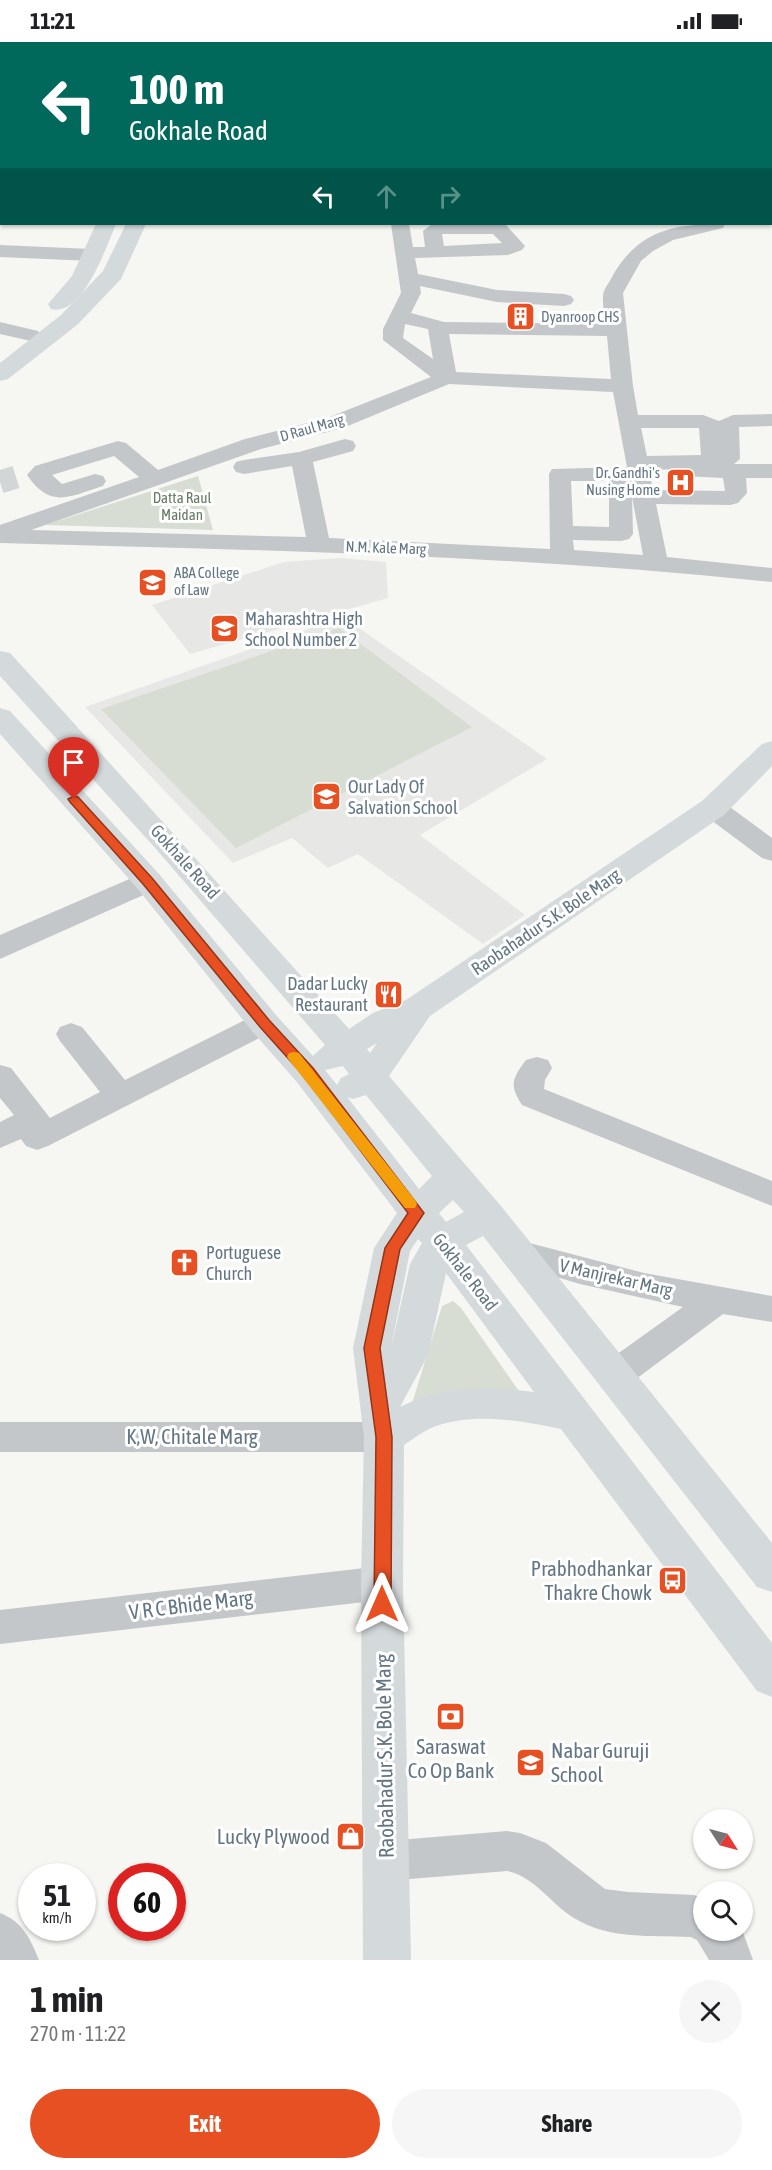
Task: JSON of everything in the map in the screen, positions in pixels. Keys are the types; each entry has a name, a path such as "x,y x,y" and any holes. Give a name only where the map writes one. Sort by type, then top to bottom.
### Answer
{"main road":[{"path":"0,358 30,335 82,279 106,225"},
{"path":"0,374 69,320 113,274 136,225"},
{"name":"Gokhale Road","path":"0,659 188,864 346,1047 518,1253 772,1574"},
{"name":"Gokhale Road","path":"0,717 148,881 264,1023 308,1072 574,1415 772,1677"},
{"name":"Raobahadur S.K. Bole Marg","path":"331,1101 370,1077 418,1008 713,808 772,750"},
{"path":"308,1072 385,1021 418,1008"},
{"name":"Raobahadur S.K. Bole Marg","path":"387,1960 382,1422 409,1355 429,1264 429,1227 453,1177"},
{"path":"429,1227 488,1216"},
{"path":"382,1422 460,1404 541,1409 574,1415"}],"street":[{"path":"400,225 411,278 411,293 393,329 393,340 450,367 492,375 570,377 622,386"},
{"path":"656,562 643,497 633,470 613,293 633,258 646,247 666,236 712,225"},
{"path":"0,251 89,262"},
{"path":"406,253 435,252"},
{"path":"0,263 89,262"},
{"path":"411,278 497,296 564,300"},
{"path":"399,317 435,324 450,335 616,330"},
{"path":"0,328 30,335"},
{"path":"450,335 450,367"},
{"path":"598,343 598,352 619,352"},
{"path":"570,377 592,370 598,365"},
{"name":"D Raul Marg","path":"96,489 148,472 335,423 450,367"},
{"path":"726,461 730,421 772,420"},
{"path":"629,423 706,421 710,424 726,461 736,493 730,498 643,497"},
{"path":"657,426 662,463"},
{"path":"244,467 301,458 345,446"},
{"path":"96,489 58,492 38,475 42,471 118,448 148,472"},
{"path":"261,534 318,536 301,458"},
{"path":"633,470 662,463 710,464 714,461 726,461 772,471"},
{"path":"633,470 621,534 562,545 560,474 726,461 731,465 772,466"},
{"path":"16,477 20,478 49,509"},
{"path":"4,525 96,489"},
{"name":"N.M. Kale Marg","path":"4,525 562,545 656,562 772,575"},
{"path":"713,808 772,852"},
{"path":"0,948 148,881"},
{"path":"37,1138 264,1023"},
{"path":"71,1034 120,1096"},
{"path":"537,1068 527,1081 528,1090 533,1097 772,1194"},
{"path":"0,1076 34,1118 0,1136"},
{"name":"V Manjrekar Marg","path":"518,1253 557,1265 716,1301 772,1309"},
{"name":"V Manjrekar Marg","path":"615,1375 716,1301"},
{"name":"K,W, Chitale Marg","path":"0,1437 382,1422"},
{"name":"V R C Bhide Marg","path":"0,1628 382,1582"},
{"path":"386,1861 507,1851 522,1852 535,1858 592,1905 610,1911 693,1916"},
{"path":"0,1934 17,1960"},
{"path":"724,1941 731,1960"}],"shaded area":[{"name":"Maharashtra High School Number 2","path":"340,558 386,562 388,598 190,654 152,605 284,562"},
{"name":"Our Lady Of Salvation School","path":"343,617 547,759 420,835 525,915 483,944 358,854 328,868 292,838 233,863 85,707"}],"green space":[{"name":"Datta Raul Maidan","path":"198,476 213,530 45,525"},
{"path":"339,628 472,727 236,848 101,709"},
{"path":"453,1301 461,1308 523,1397 410,1410 442,1306"}],"tunnel":[{"path":"0,482 16,477"}],"slow traffic":[{"path":"294,1057 410,1204"}],"place":[{"name":"Dyanroop CHS","path":"520,317"},
{"name":"Dr. Gandhi's Nusing Home","path":"681,482"},
{"name":"ABA College of Law","path":"153,582"},
{"name":"Maharashtra High School Number 2","path":"224,629"},
{"name":"Our Lady Of Salvation School","path":"327,797"},
{"name":"Dadar Lucky Restaurant","path":"389,994"},
{"name":"Portuguese Church","path":"185,1263"},
{"name":"Prabhodhankar Thakre Chowk","path":"673,1581"},
{"name":"Saraswat Co Op Bank","path":"451,1716"},
{"name":"Nabar Guruji School","path":"530,1763"},
{"name":"Lucky Plywood","path":"351,1837"}],"route":[{"path":"74,799 148,881 264,1023 308,1072 417,1213 392,1248 372,1348 384,1437 382,1604"}]}
